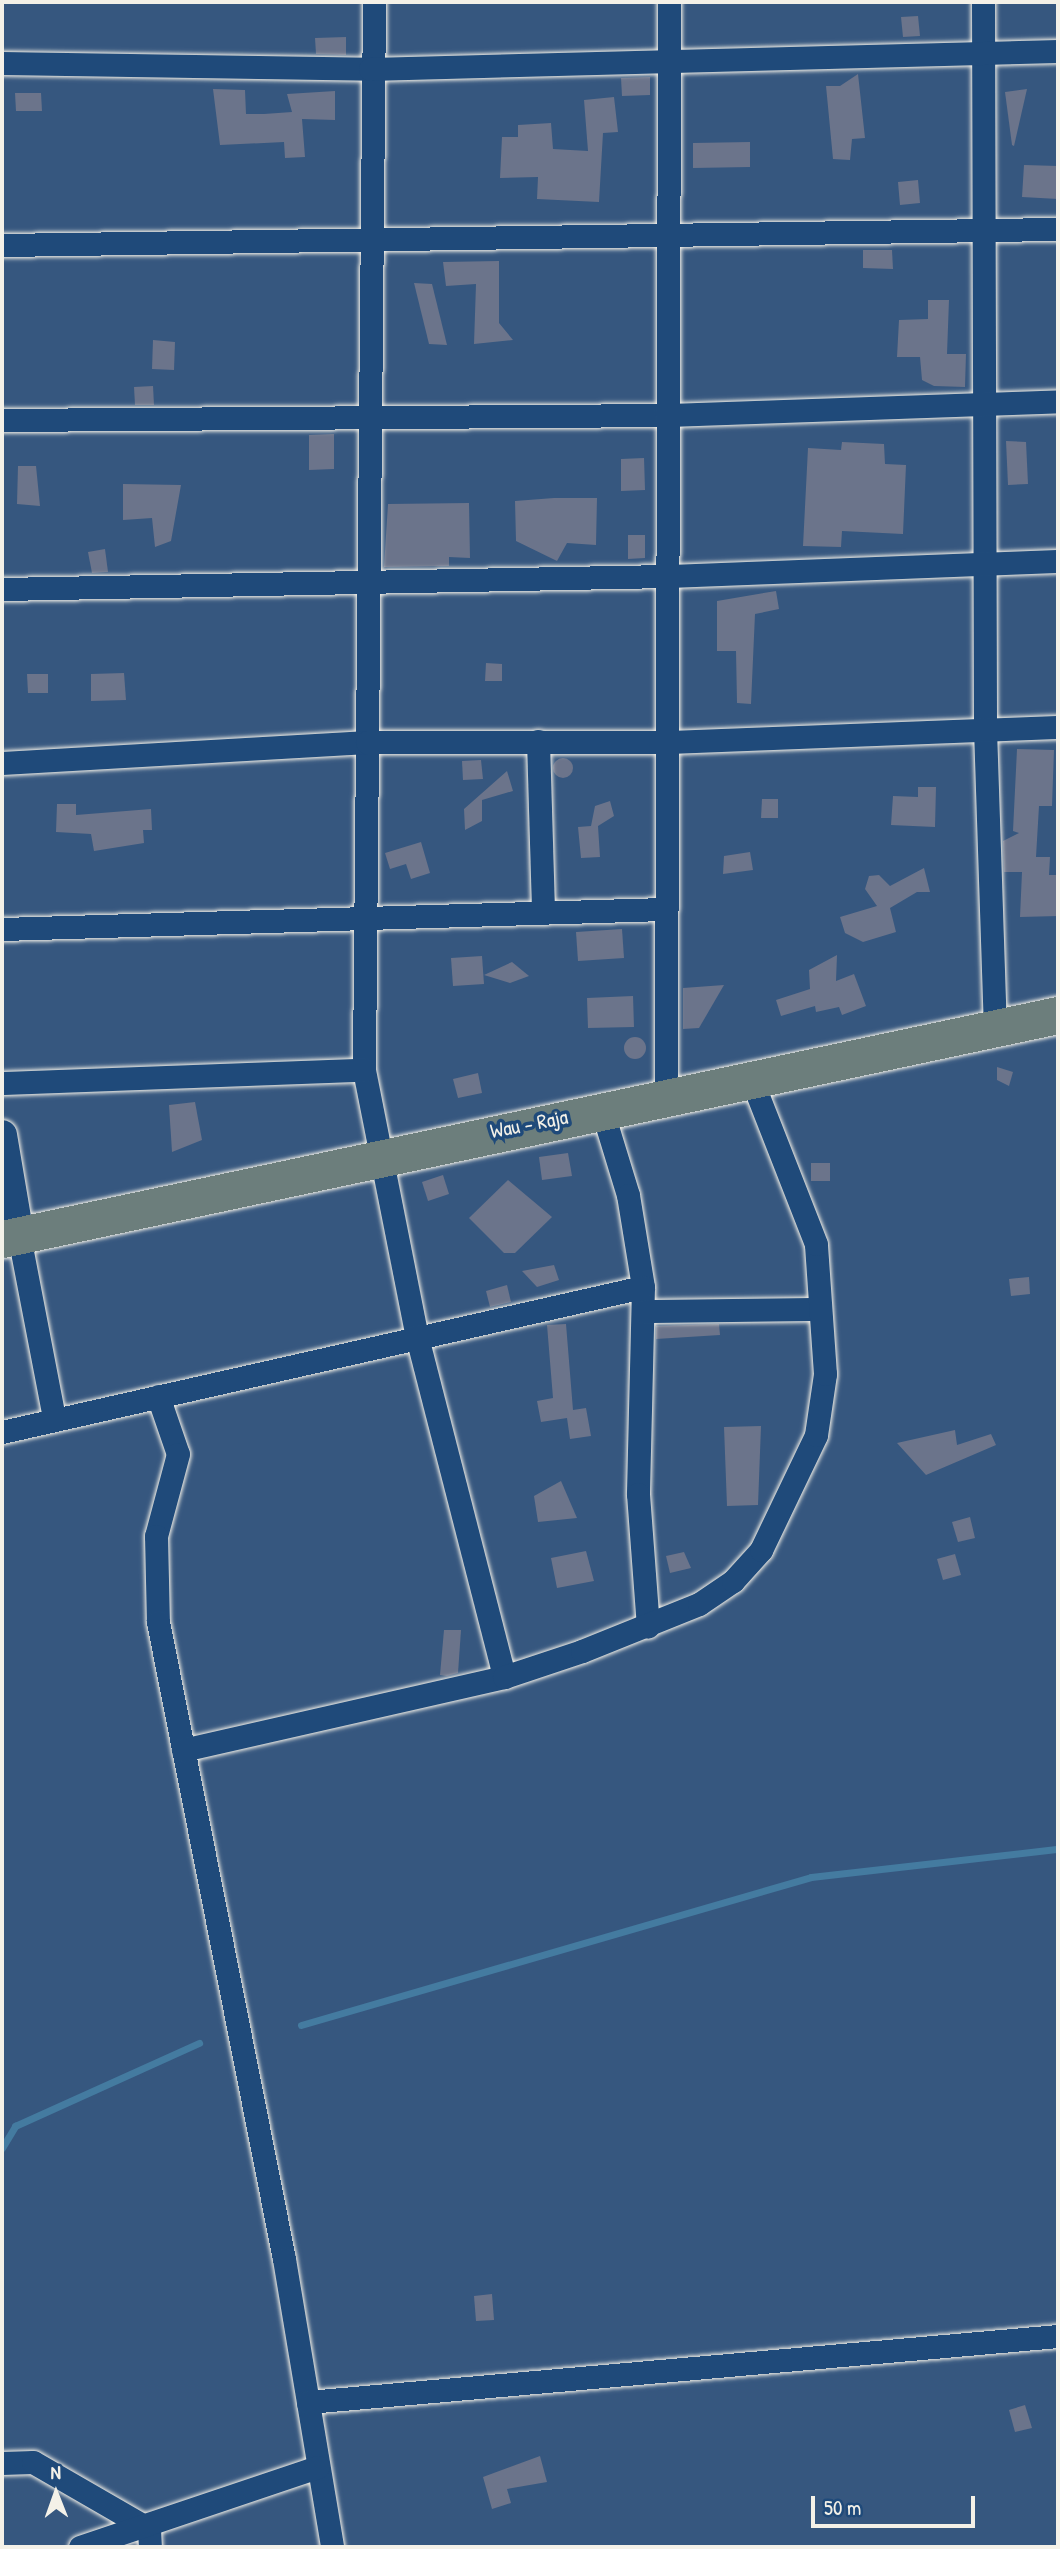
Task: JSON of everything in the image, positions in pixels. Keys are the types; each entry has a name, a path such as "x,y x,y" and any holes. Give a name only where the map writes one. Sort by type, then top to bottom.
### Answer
{"main road":[{"name":"Wau - Raja","path":"10,1238 382,1154 753,1083 1058,1015"}],"street":[{"path":"374,2 370,69 371,582 361,914 364,1070 417,1337 504,1677"},
{"path":"666,1098 663,909 668,742 666,415 669,232 666,64 669,2"},
{"path":"983,2 985,729 995,1029"},
{"path":"2,63 370,69 666,64 1058,51"},
{"path":"2,245 371,241 669,232 1058,229"},
{"path":"2,420 666,415 1058,401"},
{"path":"2,589 668,576 1058,561"},
{"path":"2,762 367,742 668,742 1058,727"},
{"path":"538,741 542,911"},
{"path":"2,929 361,914 663,909"},
{"path":"2,1083 364,1070"},
{"path":"183,1750 504,1677 648,1627 733,1581 761,1550 816,1435 825,1374 816,1244 785,1152 753,1083"},
{"path":"602,1110 628,1195 643,1287 638,1493 648,1627"},
{"path":"2,1135 10,1238 54,1417"},
{"path":"2,1432 54,1417 643,1287"},
{"path":"644,1311 820,1309"},
{"path":"158,1396 178,1454 156,1536 158,1622 308,2402 332,2547"},
{"path":"308,2402 1058,2336"},
{"path":"2,2463 33,2462 149,2538"},
{"path":"80,2547 149,2538 318,2467"}],"building":[{"path":"918,16 920,36 903,37 901,17"},
{"path":"346,37 346,55 316,54 315,38"},
{"path":"858,74 865,138 852,139 850,160 833,159 826,86 840,86"},
{"path":"650,77 650,95 622,96 621,78"},
{"path":"213,89 245,90 246,114 292,112 287,94 335,91 335,120 302,119 305,157 285,158 284,142 220,145"},
{"path":"1027,89 1014,146 1005,92"},
{"path":"15,93 41,93 42,111 16,111"},
{"path":"614,97 618,132 603,133 599,202 537,199 538,177 500,178 502,137 518,137 518,125 551,123 553,149 588,151 584,100"},
{"path":"750,142 750,167 693,168 693,143"},
{"path":"1024,165 1058,166 1058,199 1022,197"},
{"path":"918,180 920,203 900,205 898,182"},
{"path":"863,250 892,250 893,269 863,268"},
{"path":"499,261 499,323 513,340 474,344 476,284 446,286 443,262"},
{"path":"414,283 432,284 447,345 429,344"},
{"path":"928,300 949,300 947,354 966,354 965,387 934,386 922,380 920,357 897,357 899,320 928,319"},
{"path":"153,340 175,342 174,370 152,369"},
{"path":"153,386 154,405 135,405 134,387"},
{"path":"334,434 334,469 309,470 309,435"},
{"path":"1006,441 1026,442 1028,484 1008,485"},
{"path":"842,442 884,444 885,464 906,465 903,534 842,531 841,547 803,546 808,448 841,450"},
{"path":"644,458 645,490 621,491 621,459"},
{"path":"18,466 36,466 40,506 17,504"},
{"path":"123,484 181,485 171,541 155,547 152,518 123,520"},
{"path":"597,498 596,545 567,543 557,561 516,541 515,501"},
{"path":"469,503 470,558 449,557 449,566 384,567 388,504"},
{"path":"628,535 645,535 645,558 628,559"},
{"path":"105,549 108,572 92,573 88,552"},
{"path":"776,591 779,609 755,614 751,704 737,703 736,651 717,651 717,601"},
{"path":"486,663 502,664 502,681 485,681"},
{"path":"124,673 126,700 91,701 91,674"},
{"path":"27,674 48,674 48,693 28,693"},
{"path":"1017,749 1054,750 1052,806 1039,806 1036,857 1050,857 1049,875 1057,875 1058,916 1020,917 1022,872 1004,872 1003,841 1019,833 1013,831"},
{"path":"559,758 567,758 573,768 567,778 559,778 553,772 553,764"},
{"path":"481,760 483,779 463,780 462,761"},
{"path":"507,771 513,791 482,800 482,821 465,830 464,809"},
{"path":"918,787 936,787 935,827 891,825 893,796 918,797"},
{"path":"762,799 778,799 778,818 761,818"},
{"path":"610,801 614,816 598,826 600,857 581,858 578,827 591,826 595,806"},
{"path":"57,804 76,804 76,815 151,809 152,830 143,830 144,843 94,851 91,834 56,832"},
{"path":"421,842 430,873 411,879 406,864 390,869 385,853"},
{"path":"750,852 753,870 723,874 724,856"},
{"path":"924,868 930,892 917,892 890,908 896,932 863,942 845,933 840,917 877,906 865,889 869,876 879,875 890,886"},
{"path":"622,929 624,958 578,961 576,932"},
{"path":"837,955 836,981 854,974 866,1006 842,1015 839,1007 816,1012 815,1006 781,1016 776,1000 810,989 809,970"},
{"path":"482,956 484,984 453,986 451,958"},
{"path":"512,962 529,976 510,983 484,975"},
{"path":"724,985 699,1028 683,1029 683,988"},
{"path":"633,996 634,1027 588,1028 587,998"},
{"path":"635,1037 643,1040 646,1048 643,1056 635,1059 627,1056 624,1048 627,1040"},
{"path":"997,1067 1013,1072 1009,1086 997,1080"},
{"path":"478,1073 482,1093 458,1098 453,1079"},
{"path":"195,1102 202,1140 172,1152 169,1105"},
{"path":"568,1153 572,1176 542,1180 539,1157"},
{"path":"811,1163 830,1163 830,1181 811,1181"},
{"path":"443,1175 449,1194 428,1201 422,1182"},
{"path":"508,1180 552,1217 515,1253 504,1253 469,1218"},
{"path":"554,1265 559,1280 537,1287 522,1271"},
{"path":"1029,1277 1030,1294 1011,1296 1009,1279"},
{"path":"507,1285 511,1302 490,1307 486,1291"},
{"path":"566,1324 573,1410 586,1408 591,1436 570,1439 567,1418 541,1422 537,1401 553,1398 547,1325"},
{"path":"719,1324 720,1335 656,1339 656,1326"},
{"path":"761,1426 758,1505 727,1506 724,1427"},
{"path":"955,1430 957,1445 991,1434 996,1445 926,1475 897,1443"},
{"path":"561,1481 577,1518 538,1522 534,1496"},
{"path":"970,1517 975,1538 958,1542 952,1522"},
{"path":"586,1551 594,1581 557,1588 551,1558"},
{"path":"684,1552 691,1568 670,1573 666,1556"},
{"path":"955,1554 961,1575 943,1580 937,1559"},
{"path":"444,1630 461,1630 458,1673 447,1676 440,1675"},
{"path":"492,2294 494,2320 476,2321 474,2296"},
{"path":"1025,2405 1032,2428 1015,2432 1009,2410"},
{"path":"540,2456 547,2482 507,2489 511,2503 492,2509 483,2477"}],"waterway":[{"path":"301,2025 811,1877 1058,1849"},
{"path":"2,2148 15,2126 199,2043"}]}
